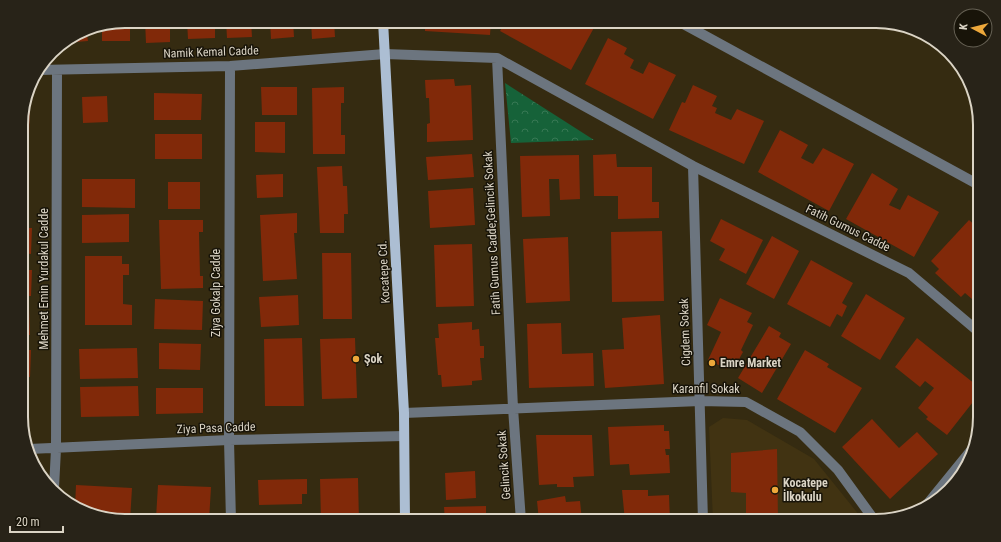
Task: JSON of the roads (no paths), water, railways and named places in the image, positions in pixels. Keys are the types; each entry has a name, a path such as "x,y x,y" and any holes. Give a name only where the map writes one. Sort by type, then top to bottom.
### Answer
{"main road":[{"name":"Kocatepe Cd.","path":"383,28 404,413 405,514"}],"street":[{"path":"691,28 973,182"},
{"path":"385,54 497,58 693,166"},
{"name":"Namik Kemal Cadde","path":"45,70 230,66 385,54"},
{"name":"Fatih Gumus Cadde;Gelincik Sokak","path":"497,58 513,408"},
{"name":"Ziya Gokalp Cadde","path":"230,66 229,440 231,514"},
{"name":"Mehmet Emin Yurdakul Cadde","path":"54,483 56,449 57,70"},
{"name":"Fatih Gumus Cadde","path":"693,166 909,273 973,326"},
{"name":"Cigdem Sokak","path":"693,166 703,514"},
{"name":"Karanfil Sokak","path":"404,413 700,400 746,402 800,432 838,470 870,514"},
{"name":"Gelincik Sokak","path":"513,408 521,514"},
{"name":"Ziya Pasa Cadde","path":"33,449 229,440 404,436"},
{"path":"935,494 963,460"}],"place":[{"name":"Şok","path":"356,359"},
{"name":"Emre Market","path":"712,363"},
{"name":"Kocatepe İlkokulu","path":"775,490"}]}
